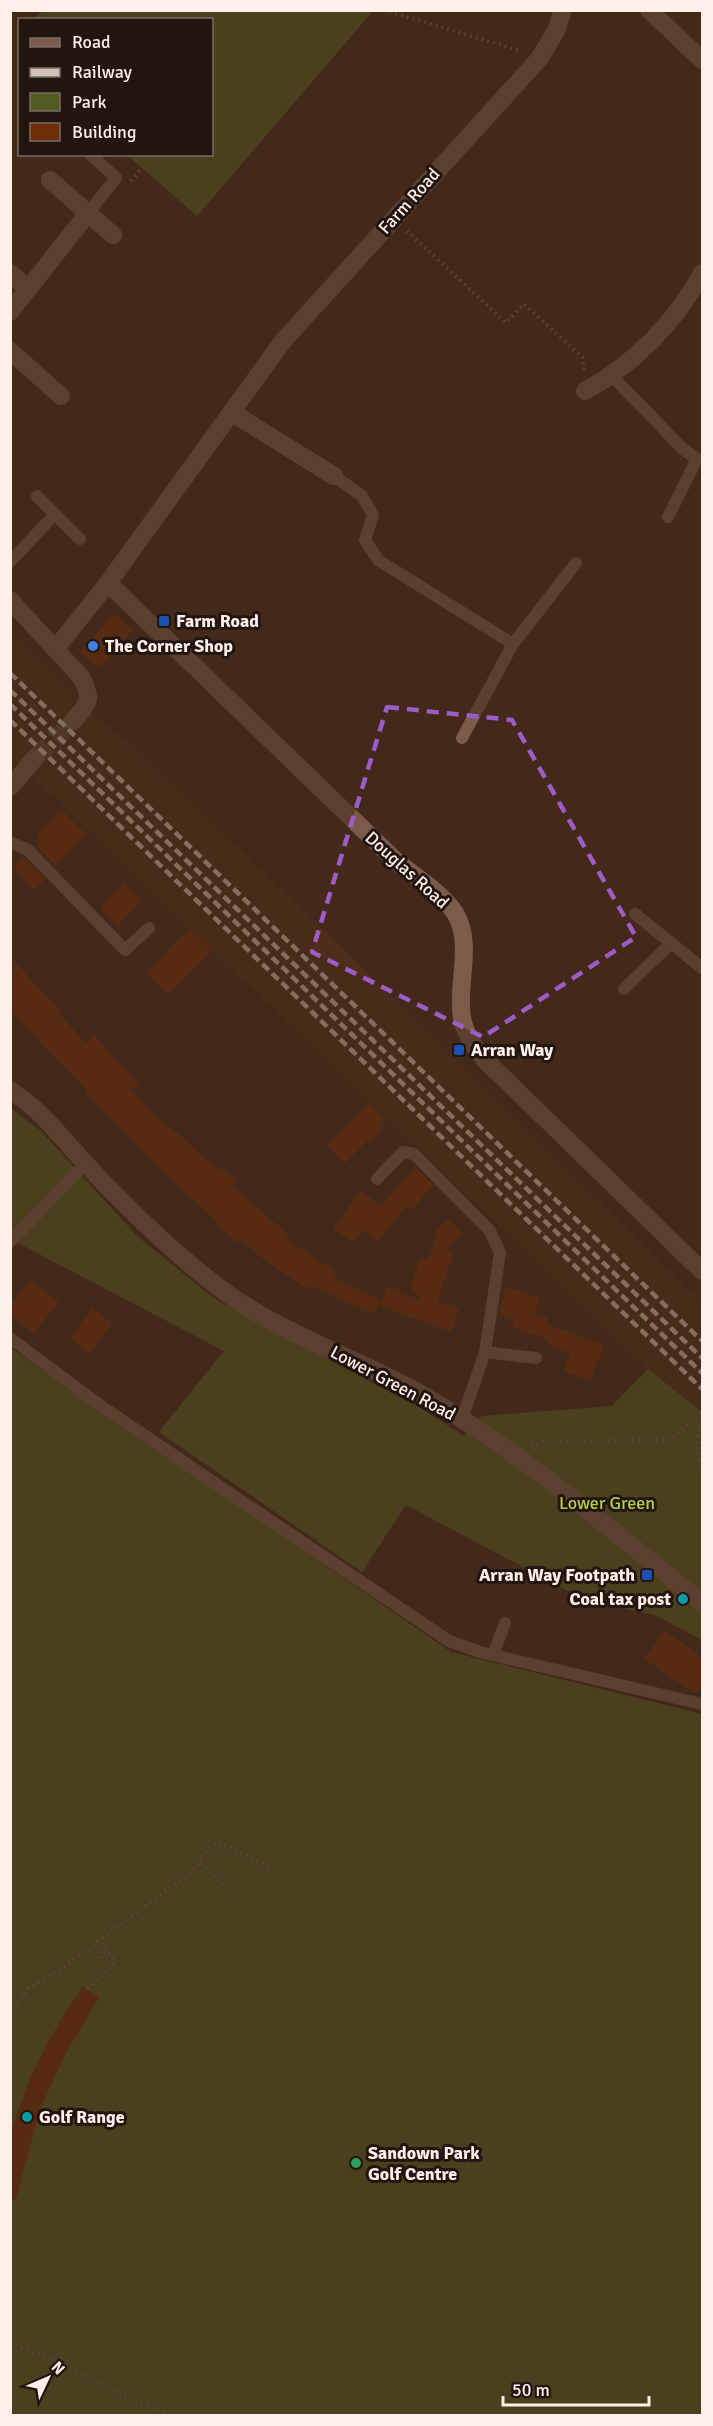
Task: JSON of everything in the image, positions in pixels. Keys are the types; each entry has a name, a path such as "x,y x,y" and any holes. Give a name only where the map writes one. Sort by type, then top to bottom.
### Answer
{"street":[{"name":"Farm Road","path":"56,648 108,583 284,341 539,59 556,31 563,10"},
{"path":"649,10 702,60"},
{"path":"50,180 113,235"},
{"path":"10,312 88,213"},
{"path":"10,273 27,288"},
{"path":"585,392 612,376 632,360 670,321 691,294 702,273"},
{"path":"10,351 61,396"},
{"path":"231,412 334,476"},
{"name":"Douglas Road","path":"108,583 396,861 439,896 455,913 462,932 464,950 460,998 462,1019 469,1039 483,1059 702,1271"},
{"path":"10,600 56,648 81,677 88,690 87,706 72,722"},
{"path":"10,787 35,758"},
{"name":"Lower Green Road","path":"10,1090 46,1119 150,1229 222,1290 277,1325 383,1374 462,1419 582,1506 702,1603"}],"lane":[{"path":"88,213 116,178 92,156"},
{"path":"612,376 683,449 698,459 668,517"},
{"path":"334,476 362,496 373,515 364,540 378,560 513,644"},
{"path":"37,496 80,539"},
{"path":"10,562 55,514"},
{"path":"462,738 513,644 576,563"},
{"path":"10,842 28,850 125,950 149,928"},
{"path":"635,914 702,968"},
{"path":"624,989 671,943"},
{"path":"377,1179 403,1152 414,1154 490,1231 500,1253 485,1352 462,1419"},
{"path":"10,1242 86,1163"},
{"path":"10,1338 102,1406 449,1641 480,1652 702,1704"},
{"path":"485,1352 536,1358"},
{"path":"493,1654 505,1623"}],"path":[{"path":"384,10 514,48 539,59"},
{"path":"393,218 506,323 524,304 583,358 585,392"},
{"path":"516,1457 544,1441 670,1440 702,1412"},
{"path":"702,1418 696,1446 702,1472"},
{"path":"231,1891 201,1863 199,1857 218,1842 271,1868"},
{"path":"10,2013 28,1988 58,1971 201,1863"},
{"path":"87,1989 115,1962 99,1940"},
{"path":"100,1958 106,1950"},
{"path":"10,2343 44,2356 168,2415"}],"highlighted area":[{"path":"387,707 512,720 636,937 483,1037 312,952"}],"shaded area":[{"path":"10,632 244,852 702,1301 702,1412 648,1369 11,757"}],"green space":[{"path":"43,10 373,10 197,216 128,156 213,156 213,18 36,18"},
{"name":"Lower Green","path":"10,1108 40,1130 138,1237 215,1299 422,1409 464,1436 482,1416 612,1406 648,1369 702,1412 702,1640 655,1615 589,1602 406,1505 362,1572 159,1432 224,1351 20,1244 11,1236"},
{"name":"Sandown Park Golf Centre","path":"11,1348 451,1652 702,1714 702,2415 11,2415"}],"building":[{"path":"114,614 133,630 99,668 80,652"},
{"path":"61,810 86,834 55,866 36,846 42,841 37,835"},
{"path":"24,858 45,879 34,890 13,867"},
{"path":"124,883 142,900 118,925 100,908"},
{"path":"189,929 212,951 168,995 146,973"},
{"path":"10,957 62,1012 59,1014 86,1043 95,1035 107,1048 106,1050 139,1083 131,1090 161,1122 174,1130 218,1171 222,1167 237,1181 232,1186 289,1235 286,1239 336,1272 334,1278 380,1299 374,1314 310,1285 307,1289 267,1262 241,1240 238,1243 137,1147 10,1010"},
{"path":"370,1103 385,1120 379,1125 383,1129 370,1142 368,1140 345,1163 327,1146"},
{"path":"415,1167 433,1185 412,1210 407,1205 378,1242 363,1230 353,1243 333,1228 361,1191 381,1206"},
{"path":"449,1219 462,1234 445,1250 454,1253 437,1301 459,1309 451,1332 380,1306 387,1286 417,1300 420,1296 410,1288 421,1257 428,1260 437,1237 434,1233"},
{"path":"30,1280 59,1302 34,1333 10,1315 10,1306"},
{"path":"506,1286 540,1299 534,1313 549,1319 547,1324 604,1345 590,1381 564,1371 571,1353 547,1344 549,1340 512,1326 514,1320 499,1314"},
{"path":"92,1308 112,1323 90,1354 70,1339"},
{"path":"665,1631 702,1657 702,1685 696,1694 644,1659"},
{"name":"Golf Range","path":"83,1986 99,1998 65,2055 40,2109 16,2200 10,2200 10,2140 13,2125 29,2081 45,2048"}],"tunnel":[{"path":"35,758 72,722"}],"railway":[{"path":"10,673 702,1341"},
{"path":"10,690 702,1358"},
{"path":"10,704 702,1373"},
{"path":"10,720 702,1389"}],"place":[{"name":"Farm Road","path":"164,621"},
{"name":"The Corner Shop","path":"93,646"},
{"name":"Arran Way","path":"459,1050"},
{"name":"Arran Way Footpath","path":"647,1575"},
{"name":"Coal tax post","path":"683,1599"},
{"name":"Golf Range","path":"27,2117"},
{"name":"Sandown Park Golf Centre","path":"356,2163"}]}
